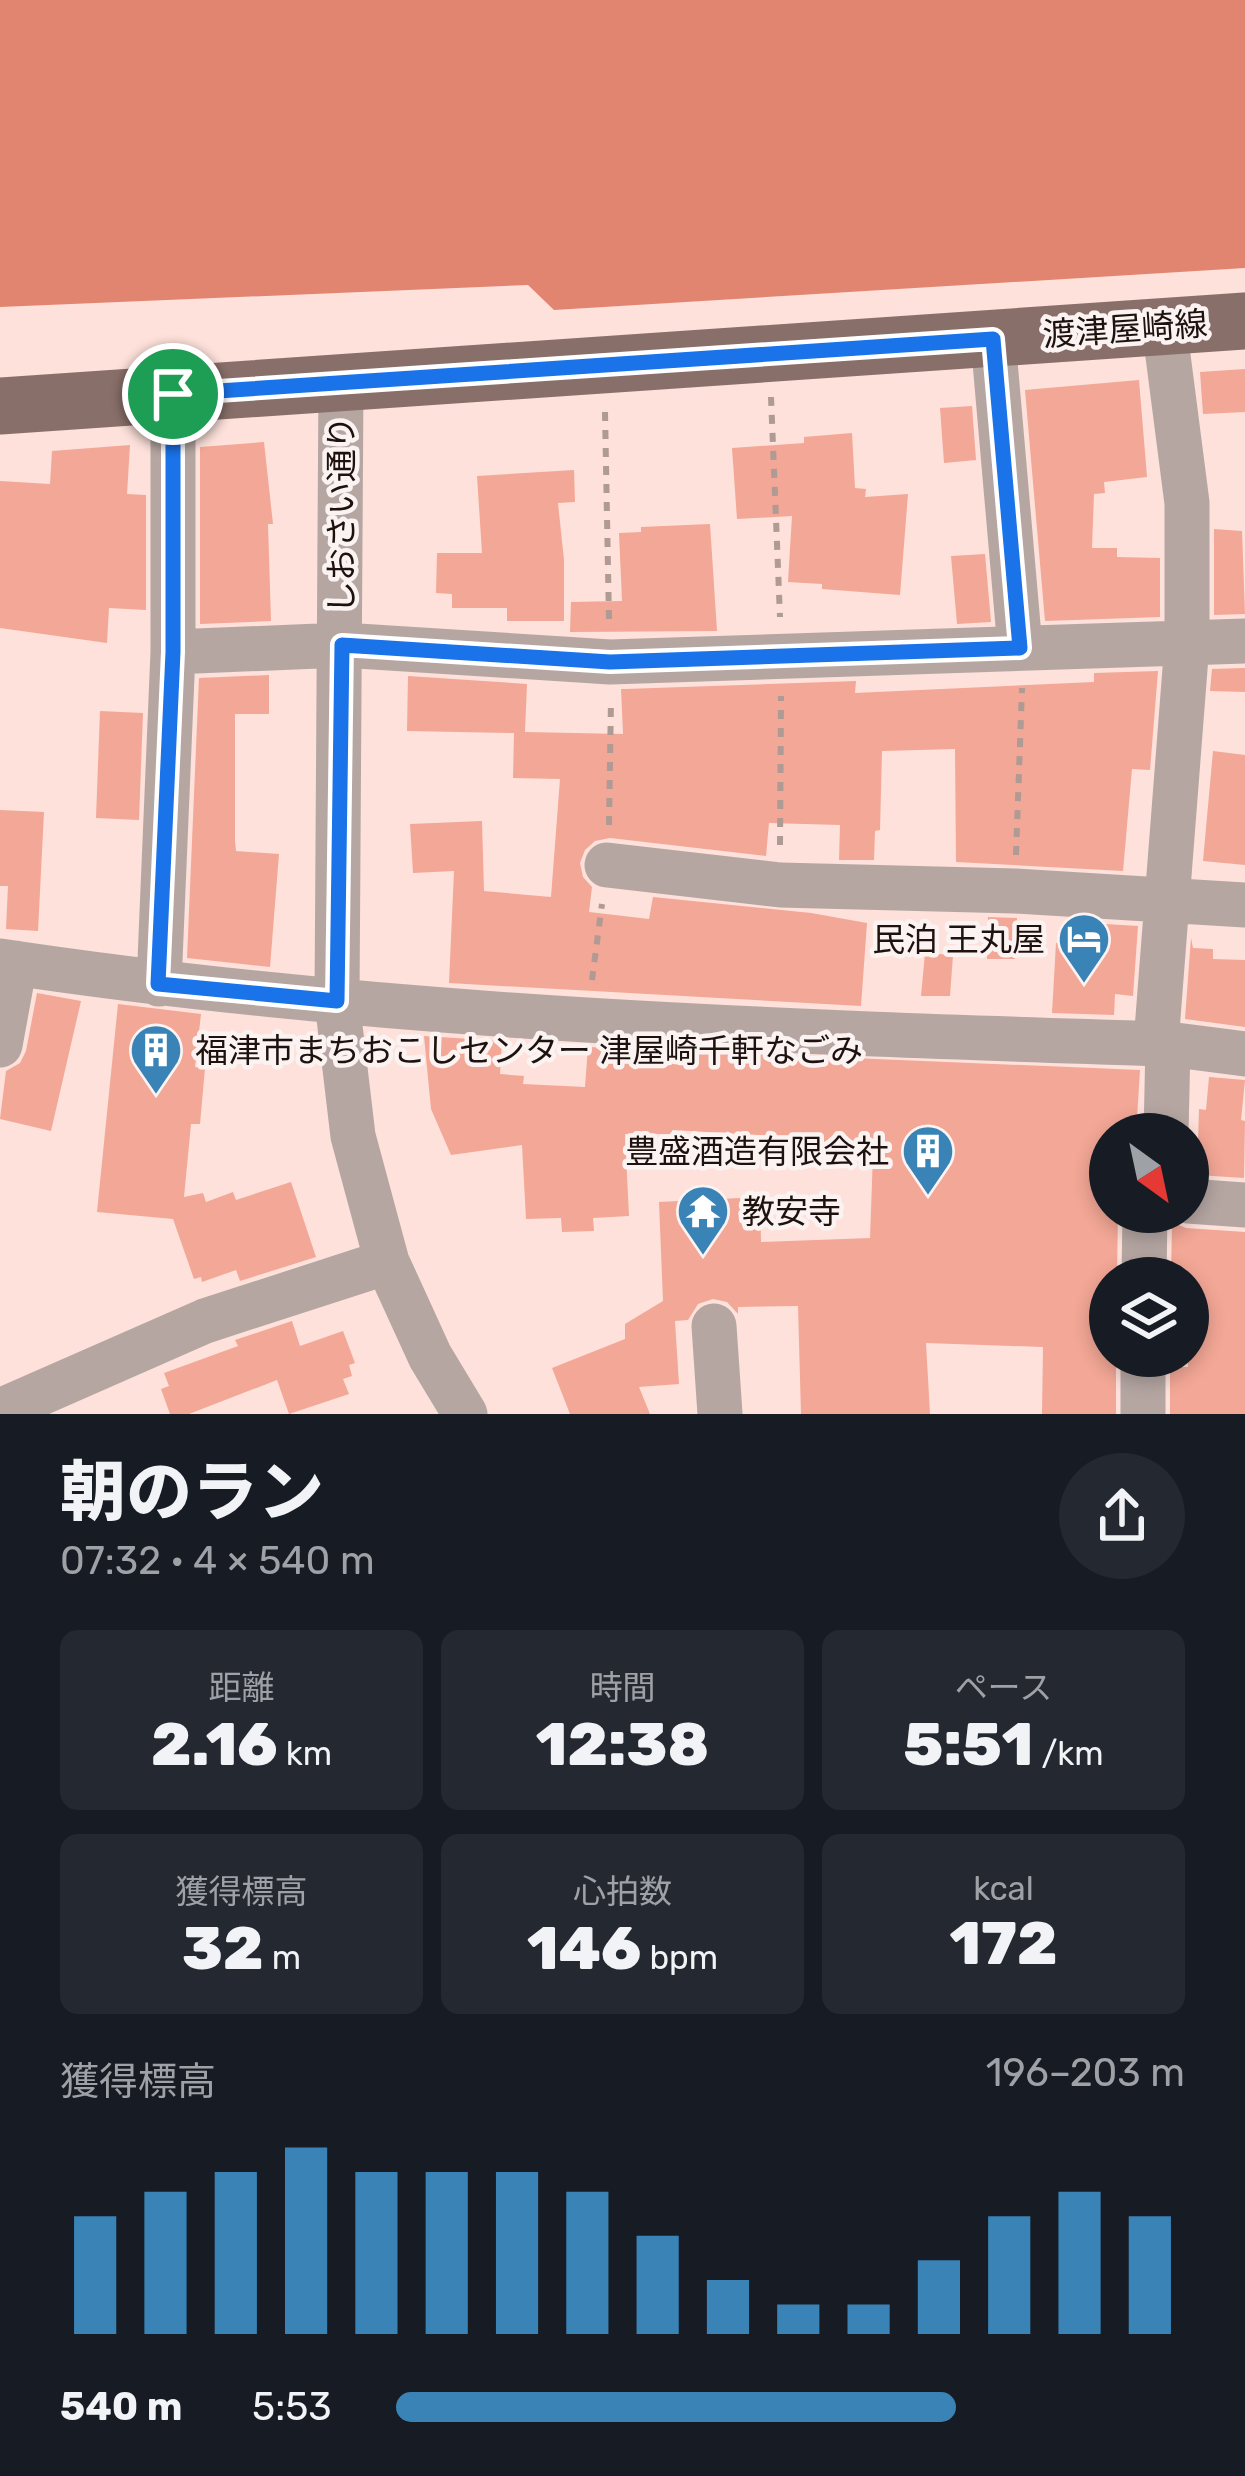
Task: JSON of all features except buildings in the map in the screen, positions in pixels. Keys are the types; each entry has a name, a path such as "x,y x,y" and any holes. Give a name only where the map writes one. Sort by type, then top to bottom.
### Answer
{"main road":[{"name":"渡津屋崎線","path":"0,406 1245,321"}],"street":[{"path":"1164,326 1187,503 1187,643 1167,898 1162,1043 1165,1113"},
{"path":"993,339 1020,648"},
{"name":"しおさい通り","path":"341,383 337,1001 352,1136 388,1262 430,1356 465,1414"},
{"path":"158,984 173,652 173,394"},
{"path":"173,652 342,645 610,662 1245,640"},
{"path":"607,866 780,885 1245,904"},
{"path":"0,1045 7,962 158,984 337,1001 587,1019 1162,1043 1245,1054"},
{"path":"1209,1202 1245,1204"},
{"path":"0,1412 205,1321 388,1262"},
{"path":"714,1326 720,1414"},
{"path":"1143,1377 1144,1414"}],"path":[{"path":"1015,891 1020,648"}],"shaded area":[{"path":"0,0 1245,0 1245,268 554,310 528,285 0,307"}],"place":[{"name":"民泊 王丸屋","path":"1084,985"},
{"name":"福津市まちおこしセンター 津屋崎千軒なごみ","path":"156,1096"},
{"name":"豊盛酒造有限会社","path":"928,1197"},
{"name":"教安寺","path":"703,1257"}],"route":[{"path":"993,339 1020,648 610,662 342,645 337,1001 158,984 173,652 173,394 993,339"}]}
